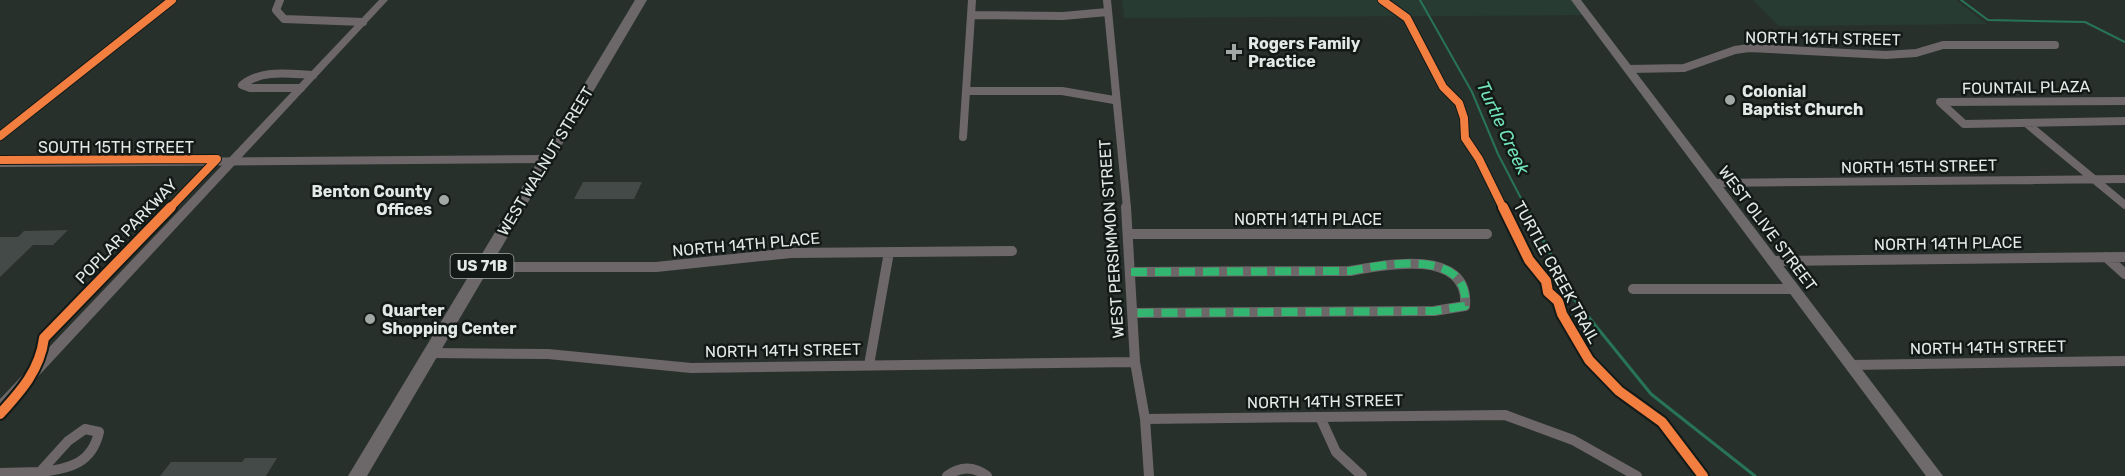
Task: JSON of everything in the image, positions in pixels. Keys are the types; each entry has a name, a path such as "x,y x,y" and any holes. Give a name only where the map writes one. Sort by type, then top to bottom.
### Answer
{"main road":[{"name":"WEST WALNUT STREET","path":"357,476 641,0"},
{"name":"WEST OLIVE STREET","path":"1576,0 1935,476"}],"street":[{"path":"0,136 172,0"},
{"path":"280,0 276,10 284,19 363,22"},
{"path":"0,408 384,0"},
{"path":"963,137 972,0"},
{"name":"WEST PERSIMMON STREET","path":"1107,0 1114,100 1130,234 1136,362 1145,419 1149,476"},
{"path":"971,15 1063,16 1107,12"},
{"name":"NORTH 16TH STREET","path":"1629,69 1684,68 1735,50 1749,48 1886,55 1916,53 1943,45 2055,45"},
{"path":"301,88 250,88 242,85 248,79 264,75 313,75"},
{"path":"966,91 1062,91 1114,100"},
{"name":"FOUNTAIL PLAZA","path":"2125,101 1940,102 1964,124 2125,121"},
{"path":"2026,123 2125,205"},
{"name":"SOUTH 15TH STREET","path":"0,163 547,159"},
{"name":"NORTH 15TH STREET","path":"1713,183 2125,179"},
{"name":"NORTH 14TH PLACE","path":"1130,234 1487,234"},
{"name":"NORTH 14TH PLACE","path":"482,267 656,267 791,253 1012,251"},
{"path":"869,365 889,252"},
{"path":"2106,256 2125,274"},
{"name":"NORTH 14TH PLACE","path":"1772,261 2125,257"},
{"path":"1131,272 1350,271 1368,267 1432,266 1449,269 1459,277 1467,293 1465,306 1434,311 1133,313"},
{"path":"1633,289 1794,289"},
{"name":"NORTH 14TH STREET","path":"431,354 548,354 691,368 1136,362"},
{"name":"NORTH 14TH STREET","path":"1851,365 2125,361"},
{"name":"NORTH 14TH STREET","path":"1145,419 1505,415 1538,423 1595,450 1636,476"},
{"path":"1320,417 1336,452 1362,476"},
{"path":"0,473 59,472 82,462 98,443 99,432 85,429 68,441 40,472"},
{"path":"947,476 968,468 976,469 987,476"}],"shaded area":[{"path":"1122,0 1576,0 1587,15 1124,18"},
{"path":"1753,0 1956,0 1987,24 1779,26"}],"building":[{"path":"583,182 642,182 634,199 574,199"},
{"path":"68,230 53,245 33,245 0,277 0,237 18,237 24,231"},
{"path":"245,458 277,458 266,476 160,476 171,462 242,462"}],"waterway":[{"name":"Turtle Creek","path":"1420,0 1472,92 1498,154 1526,208"},
{"path":"1961,0 1988,20 2085,22 2125,42"},
{"name":"Turtle Creek","path":"1526,207 1574,299 1651,394 1755,476"}],"marked path":[{"path":"1131,272 1350,271 1372,267 1428,265 1449,270 1458,276 1465,295 1465,306 1434,311 1133,313"}],"cycle path":[{"path":"0,136 172,0"},
{"name":"TURTLE CREEK TRAIL","path":"1382,0 1407,18 1443,87 1459,103 1464,118 1465,138 1479,159 1529,260 1546,281 1548,292 1558,301 1562,314 1589,360 1619,391 1662,422 1703,476"},
{"name":"POPLAR PARKWAY","path":"0,160 217,159 44,338 42,353 26,386 0,414"}],"place":[{"name":"Rogers Family Practice","path":"1234,52"},
{"name":"Colonial Baptist Church","path":"1730,100"},
{"name":"Benton County Offices","path":"444,200"},
{"name":"Quarter Shopping Center","path":"370,319"}]}
